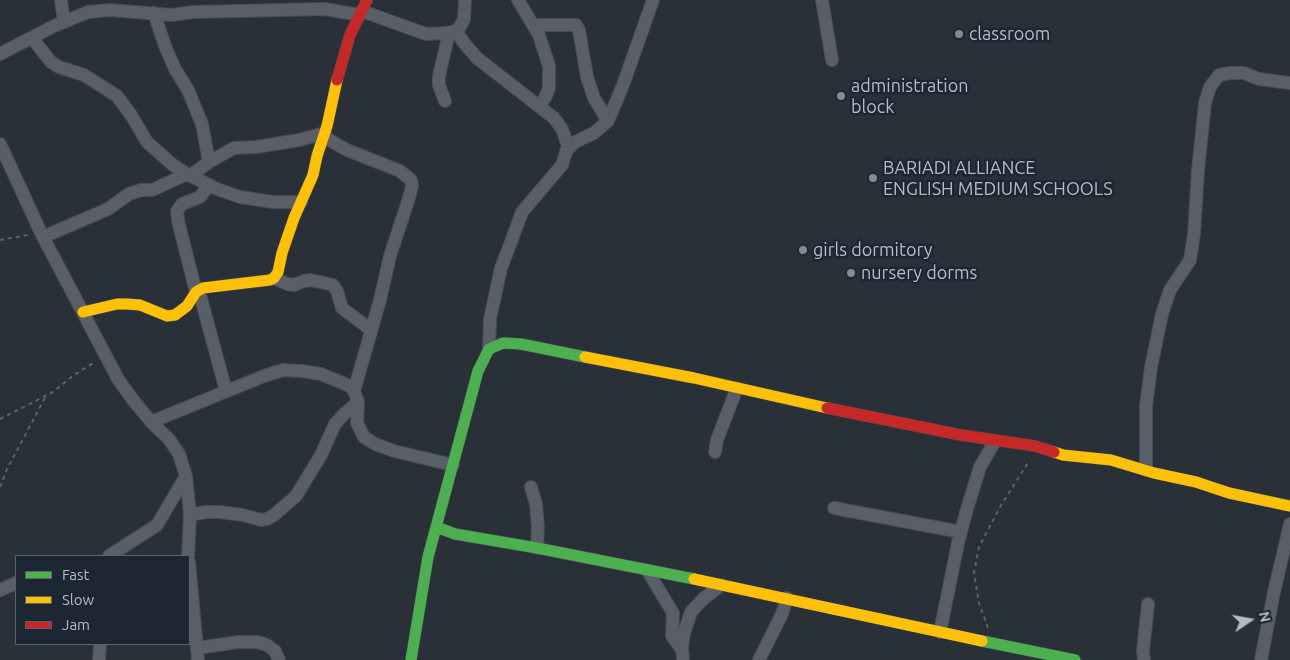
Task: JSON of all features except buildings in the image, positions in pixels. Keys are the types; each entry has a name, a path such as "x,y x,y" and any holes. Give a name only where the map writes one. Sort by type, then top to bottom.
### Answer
{"street":[{"path":"61,0 64,22"},
{"path":"445,101 438,76 453,32 462,25 465,0"},
{"path":"518,0 534,26 544,49 550,79 550,88 539,105"},
{"path":"566,151 575,142 594,133 608,121 623,86 653,0"},
{"path":"822,0 832,60"},
{"path":"274,278 278,272 282,253 294,218 313,175 350,35 363,9"},
{"path":"0,54 64,22 88,12 103,10 172,15 193,12 363,9 426,34 453,32 493,72 554,118 562,129 568,146 562,165 522,212 501,268 490,319 489,350"},
{"path":"154,13 165,46 175,69 188,90 202,124 209,162"},
{"path":"534,26 571,24 576,26 579,30 587,78 594,98 608,121"},
{"path":"32,38 48,58 59,67 84,75 117,96 131,115 146,142 173,165 189,175 240,197 273,202 301,202"},
{"path":"1146,470 1146,406 1151,367 1162,314 1170,290 1190,260 1194,234 1205,103 1210,86 1219,75 1230,73 1244,73 1259,79 1290,83"},
{"path":"41,234 108,209 129,194 141,190 152,190 189,175 234,148 256,147 324,135 347,150 400,171 411,180 412,186 390,256 371,330 356,397 357,423 364,437 375,444 394,451 453,465"},
{"path":"0,144 41,234 118,379 151,422 169,439 179,454 186,476 190,515 188,555"},
{"path":"209,185 200,197 182,204 177,211 197,292 226,391"},
{"path":"82,312 117,304 127,304 140,306 167,316 175,315 187,306 197,292 203,288 274,278 294,285 311,280 333,286 337,291 342,308 371,330"},
{"path":"411,660 428,557 478,371 489,350 503,343 521,344 995,441 1036,446 1063,455 1111,460 1196,482 1229,493 1289,502"},
{"path":"151,422 283,370 321,374 350,386 356,397"},
{"path":"715,452 737,388"},
{"path":"190,515 220,512 243,515 260,520 274,515 296,496 321,455 335,424 356,397"},
{"path":"940,632 961,532 978,472 995,441"},
{"path":"110,555 157,525 186,476"},
{"path":"531,487 536,504 537,548"},
{"path":"834,508 961,532"},
{"path":"1261,660 1290,524"},
{"path":"436,527 455,534 537,548 787,598 994,644 1013,654 1075,660"},
{"path":"647,570 673,614 672,636 683,655"},
{"path":"190,572 198,654 238,642 257,642 275,651 279,660"},
{"path":"0,590 15,583"},
{"path":"683,655 684,633 691,612 703,599 721,585"},
{"path":"759,660 782,614 787,598"},
{"path":"1144,660 1143,651 1148,604"},
{"path":"99,660 100,645"}],"path":[{"path":"0,240 41,234"},
{"path":"0,418 46,396 106,356"},
{"path":"0,488 7,469 46,396"},
{"path":"994,644 979,603 974,573 979,546 1036,446"}],"traffic: fast":[{"path":"411,660 428,557 478,371 489,349 503,343 521,344 585,357"},
{"path":"436,527 455,534 694,579"},
{"path":"982,641 1075,660"}],"traffic: slow":[{"path":"83,312 117,304 127,304 140,305 167,316 175,315 187,306 196,292 203,288 274,278 278,272 282,253 294,218 313,175 327,126 337,80"},
{"path":"585,357 694,378 827,408"},
{"path":"1054,452 1063,455 1111,460 1154,473 1196,482 1229,493 1290,506"},
{"path":"694,579 982,641"}],"traffic: jam":[{"path":"337,80 350,35 367,0"},
{"path":"827,408 961,435 1035,446 1054,452"}],"place":[{"name":"classroom","path":"959,34"},
{"name":"administration block","path":"841,96"},
{"name":"BARIADI ALLIANCE ENGLISH MEDIUM SCHOOLS","path":"873,178"},
{"name":"girls dormitory","path":"803,250"},
{"name":"nursery dorms","path":"851,273"}]}
